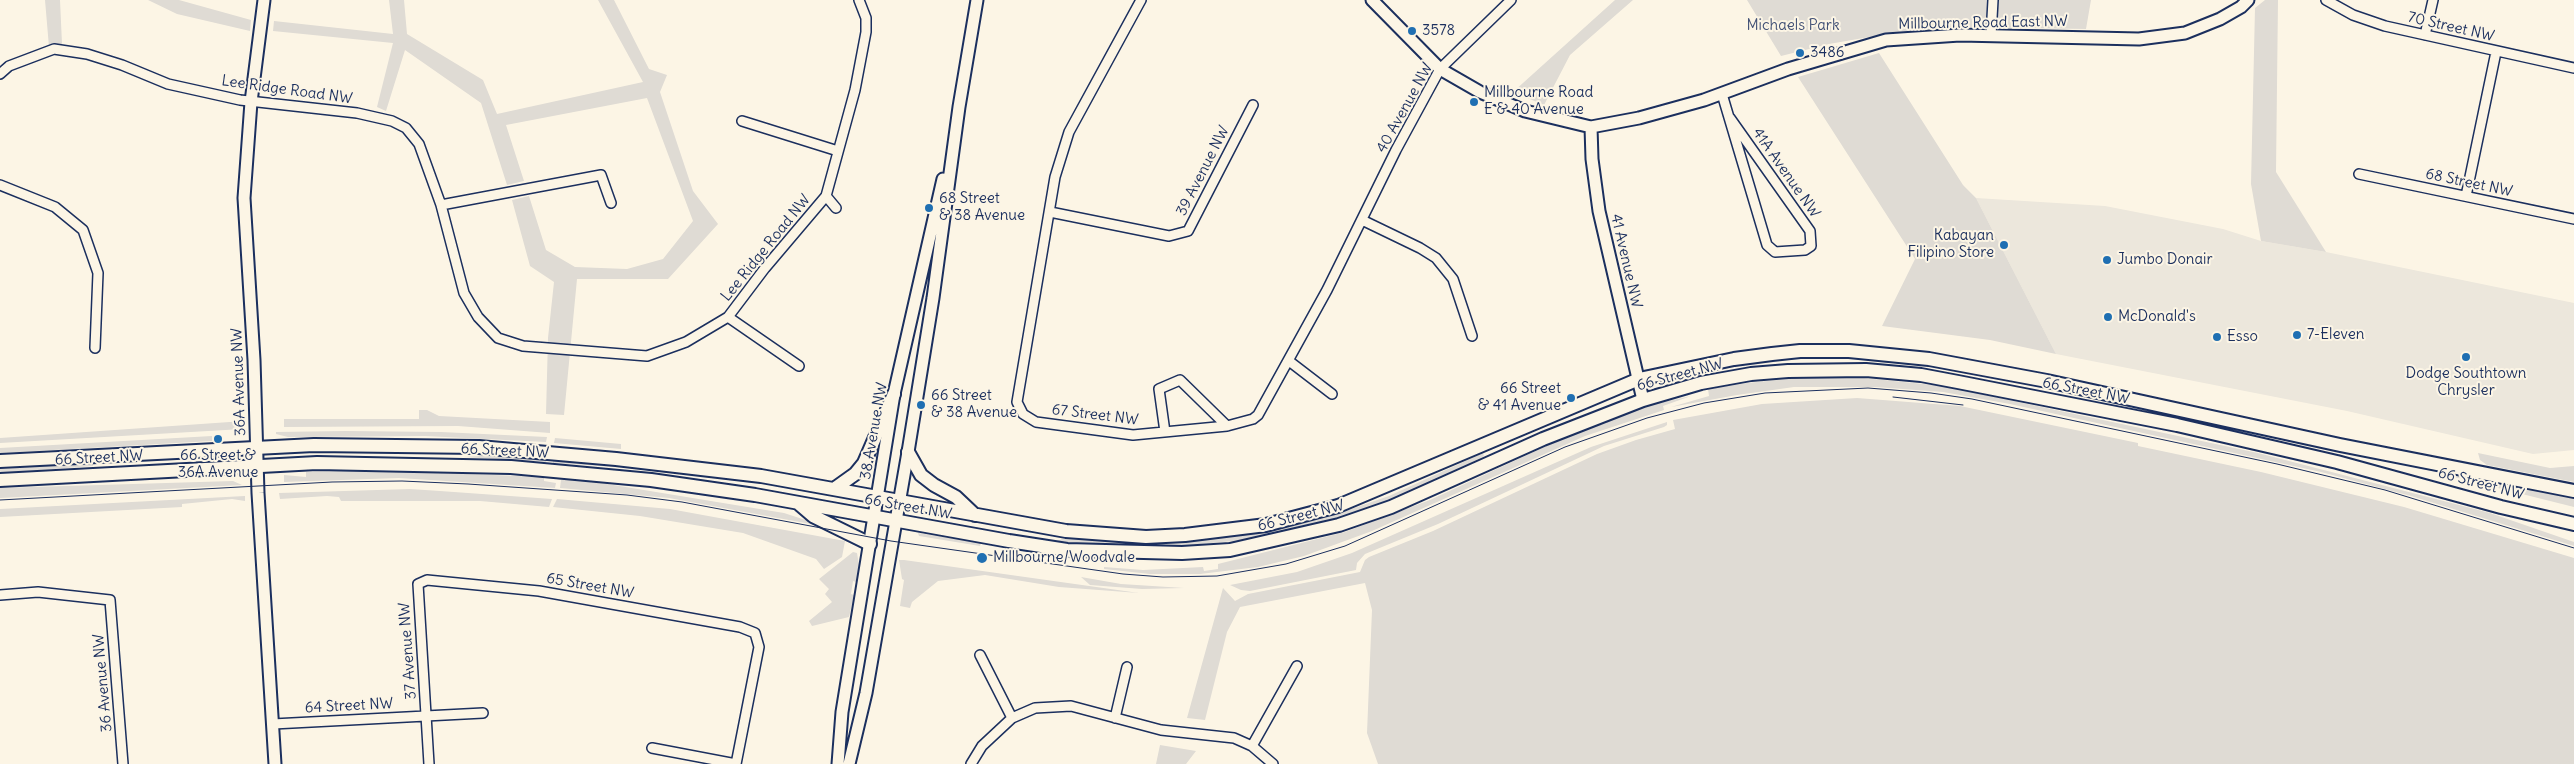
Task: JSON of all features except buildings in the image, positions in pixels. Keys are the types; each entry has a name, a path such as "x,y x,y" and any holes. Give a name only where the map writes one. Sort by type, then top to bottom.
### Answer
{"main road":[{"name":"66 Street NW","path":"0,461 314,445 479,447 671,465 877,496 1066,531 1136,536 1185,535 1266,524 1338,506 1639,379 1734,359 1800,351 1849,351 1929,359 2047,380 2350,448 2574,491"},
{"name":"66 Street NW","path":"0,480 257,467 381,463 511,467 651,480 755,495 1067,550 1138,553 1230,550 1339,525 1391,507 1534,443 1643,400 1701,383 1760,373 1866,370 1921,375 2224,436 2337,462 2501,507 2574,524"},
{"path":"834,489 855,474 864,463 894,394"},
{"path":"908,452 921,475 934,485 956,497 975,515"},
{"path":"799,504 813,516 870,544"}],"street":[{"name":"36A Avenue NW","path":"264,0 251,102 244,198 257,467 276,764"},
{"name":"Lee Ridge Road NW","path":"0,74 9,66 54,49 87,54 122,65 168,84 251,102 357,113 378,117 406,128 419,144 442,205 464,293 478,317 498,338 523,346 647,356 686,342 728,317 765,268 826,196 855,90 866,32 866,18 859,0"},
{"name":"38 Avenue NW","path":"849,764 866,693 900,500 933,298 959,107 977,0"},
{"name":"Millbourne Road East NW","path":"1372,0 1440,69 1480,92 1525,111 1591,127 1639,118 1722,94 1788,69 1886,40 1991,36 2139,39 2185,33 2220,19 2248,0"},
{"name":"40 Avenue NW","path":"1242,422 1253,419 1262,410 1440,69 1511,0"},
{"path":"1991,36 1993,0"},
{"name":"70 Street NW","path":"2326,0 2353,15 2425,35 2574,68"},
{"path":"2425,35 2433,0"},
{"path":"1050,212 1055,177 1069,132 1138,1"},
{"path":"2466,196 2496,52"},
{"name":"41A Avenue NW","path":"1722,94 1767,245 1775,252 1805,250 1811,246 1810,231 1730,118"},
{"name":"39 Avenue NW","path":"1050,212 1169,236 1188,231 1253,105"},
{"name":"38 Avenue NW","path":"838,764 842,712 894,394 959,107"},
{"path":"742,121 838,151"},
{"name":"41 Avenue NW","path":"1591,127 1599,211 1643,400"},
{"name":"68 Street NW","path":"2359,174 2574,219"},
{"path":"442,205 601,175 611,203"},
{"path":"0,185 55,207 83,230 98,274 95,348"},
{"name":"Lee Ridge Road NW","path":"826,196 836,208"},
{"name":"67 Street NW","path":"1050,212 1017,402 1023,414 1036,422 1133,435 1227,426 1242,422"},
{"path":"1362,220 1420,248 1436,258 1453,279 1472,336"},
{"name":"Lee Ridge Road NW","path":"728,317 799,366"},
{"path":"1289,361 1332,394"},
{"path":"1165,432 1159,389 1180,380 1227,426"},
{"name":"65 Street NW","path":"418,584 427,580 539,591 740,627 755,633 759,647 736,764"},
{"name":"37 Avenue NW","path":"418,584 429,764"},
{"name":"36 Avenue NW","path":"0,595 38,592 110,600 123,764"},
{"path":"980,655 1012,718"},
{"path":"1252,746 1298,666"},
{"path":"1115,718 1127,667"},
{"path":"970,764 982,746 1012,718 1035,708 1071,706 1161,730 1234,738 1252,746 1273,764"},
{"name":"37 Avenue NW","path":"426,716 483,714"},
{"name":"64 Street NW","path":"273,724 426,716"},
{"path":"652,748 736,764"}],"shaded area":[{"path":"1976,198 2105,206 2223,229 2261,241 2326,252 2574,303 2574,450 2533,454 2347,411 2056,354"}],"green space":[{"path":"45,0 60,0 62,44 49,47"},
{"path":"148,0 179,0 251,20 250,31 177,14"},
{"path":"389,0 404,0 407,34 483,80 497,114 643,82 598,0 614,0 649,69 667,75 660,92 693,191 718,224 668,279 577,279 564,415 546,414 548,338 554,282 530,266 512,200 529,196 546,250 575,267 627,269 663,259 693,221 647,98 506,125 524,181 507,185 481,103 405,50 386,111 377,107 393,43 273,31 274,21 393,34"},
{"path":"1615,0 1633,0 1570,55 1544,105 1513,92"},
{"name":"Michaels Park","path":"1747,0 2091,0 2086,29 1958,27 1898,32 1829,44 1781,56"},
{"path":"2265,0 2278,0 2276,172 2326,252 2261,241 2251,184 2255,8"},
{"path":"1879,53 1963,185 1976,198 2056,354 1990,340 1882,326 1915,259 1798,77"},
{"path":"1854,377 1943,386 2258,453 2490,513 2574,542 2574,546 2411,496 2321,472 2010,404 1943,392 1876,387 1794,387 1671,407 1709,396 1708,389 1797,378"},
{"path":"1691,396 1663,406 1664,410 1585,436 1372,531 1304,556 1258,567 1200,574 1150,574 1104,569 1104,567 1143,570 1203,567 1204,571 1218,569 1218,564 1345,532 1430,500 1596,423 1597,426 1607,423 1606,419 1632,409"},
{"path":"1857,398 1960,406 2138,443 2138,446 2261,472 2404,507 2574,558 2574,764 1378,764 1367,733 1372,610 1365,583 1240,607 1227,632 1205,720 1187,718 1223,588 1235,601 1248,594 1360,572 1365,560 1369,557 1433,531 1597,454 1675,429 1673,420 1762,404"},
{"path":"419,410 427,410 439,416 550,422 550,433 458,426 284,427 284,419 419,419"},
{"path":"244,421 243,429 0,443 0,438"},
{"path":"1667,422 1667,425 1664,427 1604,446 1438,524 1365,554 1357,563 1356,570 1250,591 1241,590 1230,585 1297,572 1352,553 1591,447"},
{"path":"276,432 441,432 547,437 546,442 425,436 288,437 276,434"},
{"path":"212,436 212,441 0,453 0,448"},
{"path":"555,438 621,444 621,449 554,443"},
{"path":"1483,453 1484,456 1466,466 1391,500 1348,515 1286,532 1233,541 1179,546 1090,545 1057,541 1062,539 1178,542 1232,537 1285,528 1325,518 1389,496"},
{"path":"2478,453 2550,468 2574,466 2574,482 2487,465 2480,460"},
{"path":"498,455 546,458 547,460 546,462 463,457"},
{"path":"553,458 648,469 553,463"},
{"path":"93,463 93,466 0,473 0,469"},
{"path":"364,470 544,477 544,481 556,483 555,488 399,478 284,482 284,475 306,477 306,472"},
{"path":"2442,472 2574,497 2574,507 2442,474"},
{"path":"550,477 595,482 784,513 827,527 669,498 560,488 561,480"},
{"path":"233,481 242,485 0,498 0,488"},
{"path":"410,489 552,499 549,507 480,501 341,501 339,497 327,496 280,499 279,493"},
{"path":"245,496 245,501 232,499 182,504 182,507 0,517 0,509"},
{"path":"557,499 670,509 845,541 842,557 824,569 816,559 743,533 640,516 553,507"},
{"path":"918,533 981,543 980,546 919,536"},
{"path":"853,552 857,553 859,565 856,582 853,581 851,594 854,595 849,617 812,626 809,621 832,602 825,594 829,589 819,579"},
{"path":"899,560 1139,593 1059,587 985,575 938,581 912,602 910,608 900,606 904,580 902,579"},
{"path":"1081,577 1121,584 1184,588 1142,589 1090,585"},
{"path":"1160,745 1196,751 1186,764 1156,764"}],"tram line":[{"path":"0,500 332,482 402,481 468,484 627,495 682,502 891,541 1123,574 1163,577 1217,576 1286,564 1345,546 1565,447 1647,418 1704,403 1765,393 1868,388 1931,393 1972,399 2277,464 2385,490 2574,548"},
{"path":"1893,397 1963,405"}],"place":[{"name":"3578","path":"1412,31"},
{"name":"3486","path":"1800,53"},
{"name":"Millbourne Road E & 40 Avenue","path":"1474,102"},
{"name":"68 Street & 38 Avenue","path":"929,208"},
{"name":"Kabayan Filipino Store","path":"2004,245"},
{"name":"Jumbo Donair","path":"2107,260"},
{"name":"McDonald's","path":"2108,317"},
{"name":"7-Eleven","path":"2297,335"},
{"name":"Esso","path":"2217,337"},
{"name":"Dodge Southtown Chrysler","path":"2466,357"},
{"name":"66 Street & 41 Avenue","path":"1571,398"},
{"name":"66 Street & 38 Avenue","path":"921,405"},
{"name":"66 Street & 36A Avenue","path":"218,439"},
{"name":"Millbourne/Woodvale","path":"982,558"}]}
